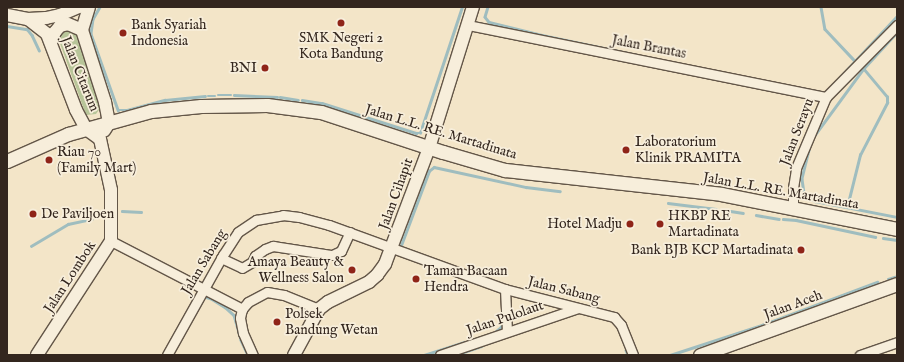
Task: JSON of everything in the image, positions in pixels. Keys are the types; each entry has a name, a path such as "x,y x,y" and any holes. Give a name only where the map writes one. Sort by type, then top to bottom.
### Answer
{"main road":[{"name":"Jalan L.L. RE. Martadinata","path":"7,161 51,141 86,129 151,111 175,108 267,106 321,112 429,148 496,168 523,173 629,183 721,194 897,229"},
{"name":"Jalan Aceh","path":"700,355 897,284"}],"street":[{"path":"7,15 28,19 60,15 79,7"},
{"name":"Jalan Citarum","path":"89,7 82,30 105,102 109,123"},
{"name":"Jalan Cihapit","path":"294,355 320,309 328,302 369,282 386,264 429,148 473,7"},
{"name":"Jalan Citarum","path":"28,19 47,34 51,41 76,110 86,129"},
{"path":"51,41 55,32 60,26 68,24 82,30"},
{"name":"Jalan Brantas","path":"468,25 826,97"},
{"name":"Jalan Serayu","path":"793,208 793,188 796,168 826,97 897,25"},
{"path":"86,129 100,139 109,123"},
{"name":"Jalan Lombok","path":"42,353 111,241 111,190 100,139"},
{"name":"Jalan Sabang","path":"167,355 202,290 238,232 256,220 270,216 300,217 350,232 392,249 505,289 614,317 618,320 633,355"},
{"path":"221,258 242,268 252,262 255,256 265,249 273,246 332,255 341,251 350,232"},
{"path":"111,241 202,290 242,309"},
{"path":"505,289 507,331"},
{"path":"253,355 243,333 240,318 242,309 248,302 267,292 284,295 320,309"},
{"name":"Jalan Pulolaut","path":"440,355 578,308"},
{"path":"860,355 897,342"}],"green space":[{"path":"67,29 75,32 101,107 96,114 86,115 58,38 61,33"}],"waterway":[{"path":"100,7 93,19 91,34 118,110 127,110 165,100 205,96"},
{"path":"302,100 322,103 420,133 462,7"},
{"path":"488,7 485,17 489,22 542,35 638,55"},
{"path":"821,7 825,29 855,61"},
{"path":"839,78 897,16"},
{"path":"7,26 27,29 32,35 39,50"},
{"path":"814,136 863,69 897,32"},
{"path":"847,207 860,155 887,103 887,97 863,68"},
{"path":"218,95 231,95"},
{"path":"234,95 277,97"},
{"path":"208,96 215,96"},
{"path":"280,97 298,100"},
{"path":"811,142 802,179 804,193 807,197 815,201 897,217"},
{"path":"400,248 429,171 434,167 526,187 560,191"},
{"path":"668,203 716,209"},
{"path":"724,210 743,213"},
{"path":"122,211 141,212"},
{"path":"756,215 779,219"},
{"path":"31,246 68,224 91,219"},
{"path":"783,219 796,220 875,237"},
{"path":"883,238 897,240"},
{"path":"888,279 897,276"},
{"path":"670,355 762,325 877,282"},
{"path":"203,296 212,299 234,315 241,340 247,353"},
{"path":"495,332 501,327 502,314"},
{"path":"424,355 464,342"},
{"path":"455,355 481,346"},
{"path":"626,350 628,355"}],"place":[{"name":"SMK Negeri 2 Kota Bandung","path":"341,23"},
{"name":"Bank Syariah Indonesia","path":"123,33"},
{"name":"BNI","path":"265,68"},
{"name":"Laboratorium Klinik PRAMITA","path":"626,150"},
{"name":"Riau 70 (Family Mart)","path":"49,160"},
{"name":"De Paviljoen","path":"33,214"},
{"name":"Hotel Madju","path":"630,224"},
{"name":"HKBP RE Martadinata","path":"660,224"},
{"name":"Bank BJB KCP Martadinata","path":"801,250"},
{"name":"Amaya Beauty & Wellness Salon","path":"352,270"},
{"name":"Taman Bacaan Hendra","path":"416,279"},
{"name":"Polsek Bandung Wetan","path":"277,322"}]}
